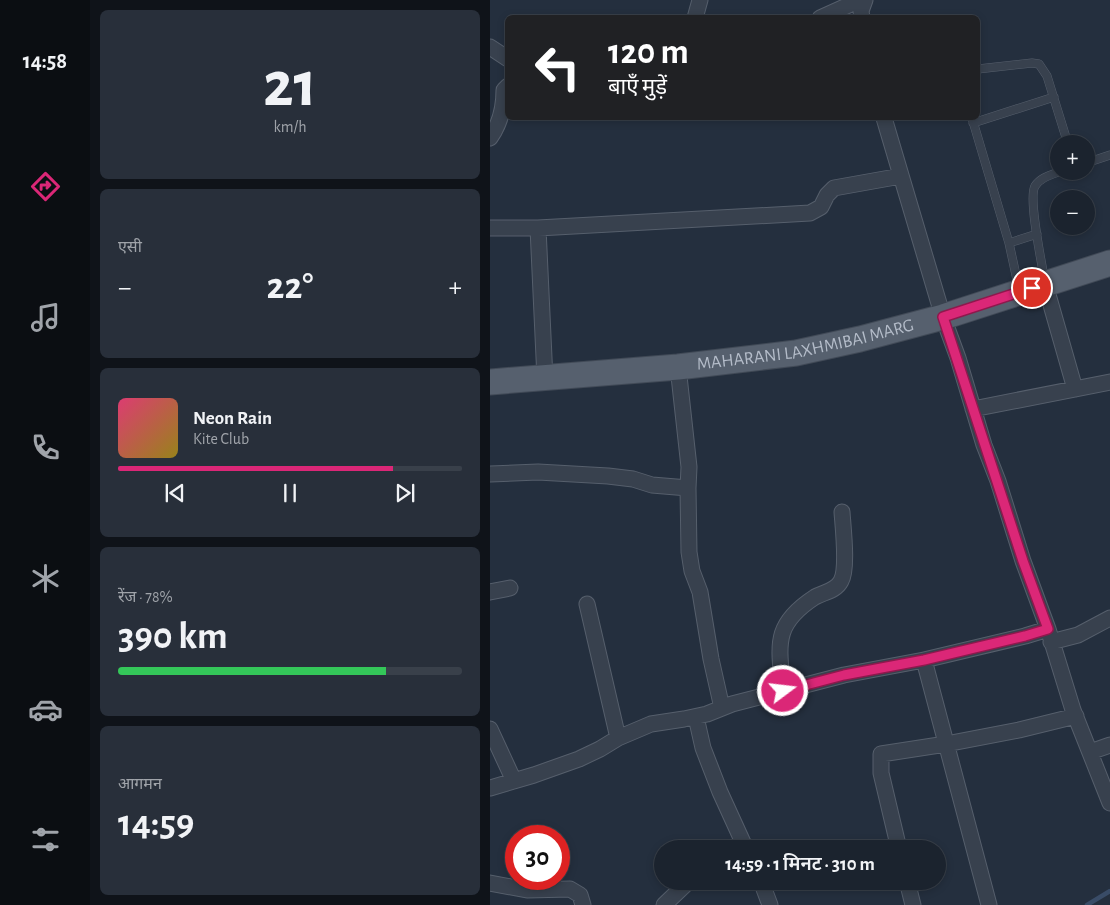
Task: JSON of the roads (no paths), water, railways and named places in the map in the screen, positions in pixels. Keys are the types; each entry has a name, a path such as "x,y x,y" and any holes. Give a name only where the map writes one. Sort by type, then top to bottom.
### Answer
{"main road":[{"name":"MAHARANI LAXHMIBAI MARG","path":"490,382 678,367 796,353 860,339 943,317 1110,263"}],"street":[{"path":"827,15 860,0"},
{"path":"862,15 865,0"},
{"path":"490,47 505,57"},
{"path":"490,138 500,120 505,89"},
{"path":"885,120 943,317 1023,561 1076,716 1110,803"},
{"path":"490,228 538,228 810,213 821,207 827,195 834,188 901,176"},
{"path":"538,228 545,379"},
{"path":"1045,284 1075,389"},
{"path":"678,367 689,467 689,552 692,571 700,592 711,659 722,708"},
{"path":"973,409 1110,382"},
{"path":"490,474 538,472 608,476 633,479 652,485 688,488"},
{"path":"783,691 779,648 782,632 791,616 817,596 839,585 843,579 844,543 842,512"},
{"path":"490,592 510,588"},
{"path":"587,604 618,738"},
{"path":"490,788 579,759 618,738 651,724 696,717 760,696 844,675 924,660 1025,636 1078,635 1110,618"},
{"path":"924,660 989,905"},
{"path":"898,840 881,773 881,754 1019,730 1076,716"},
{"path":"696,717 703,748 738,840"},
{"path":"490,729 514,781"},
{"path":"1090,752 1110,745"},
{"path":"490,883 527,890 570,889 580,895 583,905"},
{"path":"664,905 680,890"},
{"path":"764,890 770,905"},
{"path":"910,890 913,905"}],"lane":[{"path":"980,69 1032,63 1039,64 1047,76 1065,135"},
{"path":"980,118 1054,97"},
{"path":"973,120 1010,243 1019,292"},
{"path":"1095,160 1110,155"},
{"path":"1045,284 1034,219 1033,190 1041,179 1050,175"},
{"path":"1010,243 1037,234"}],"waterway":[{"path":"1087,905 1110,891"}]}
